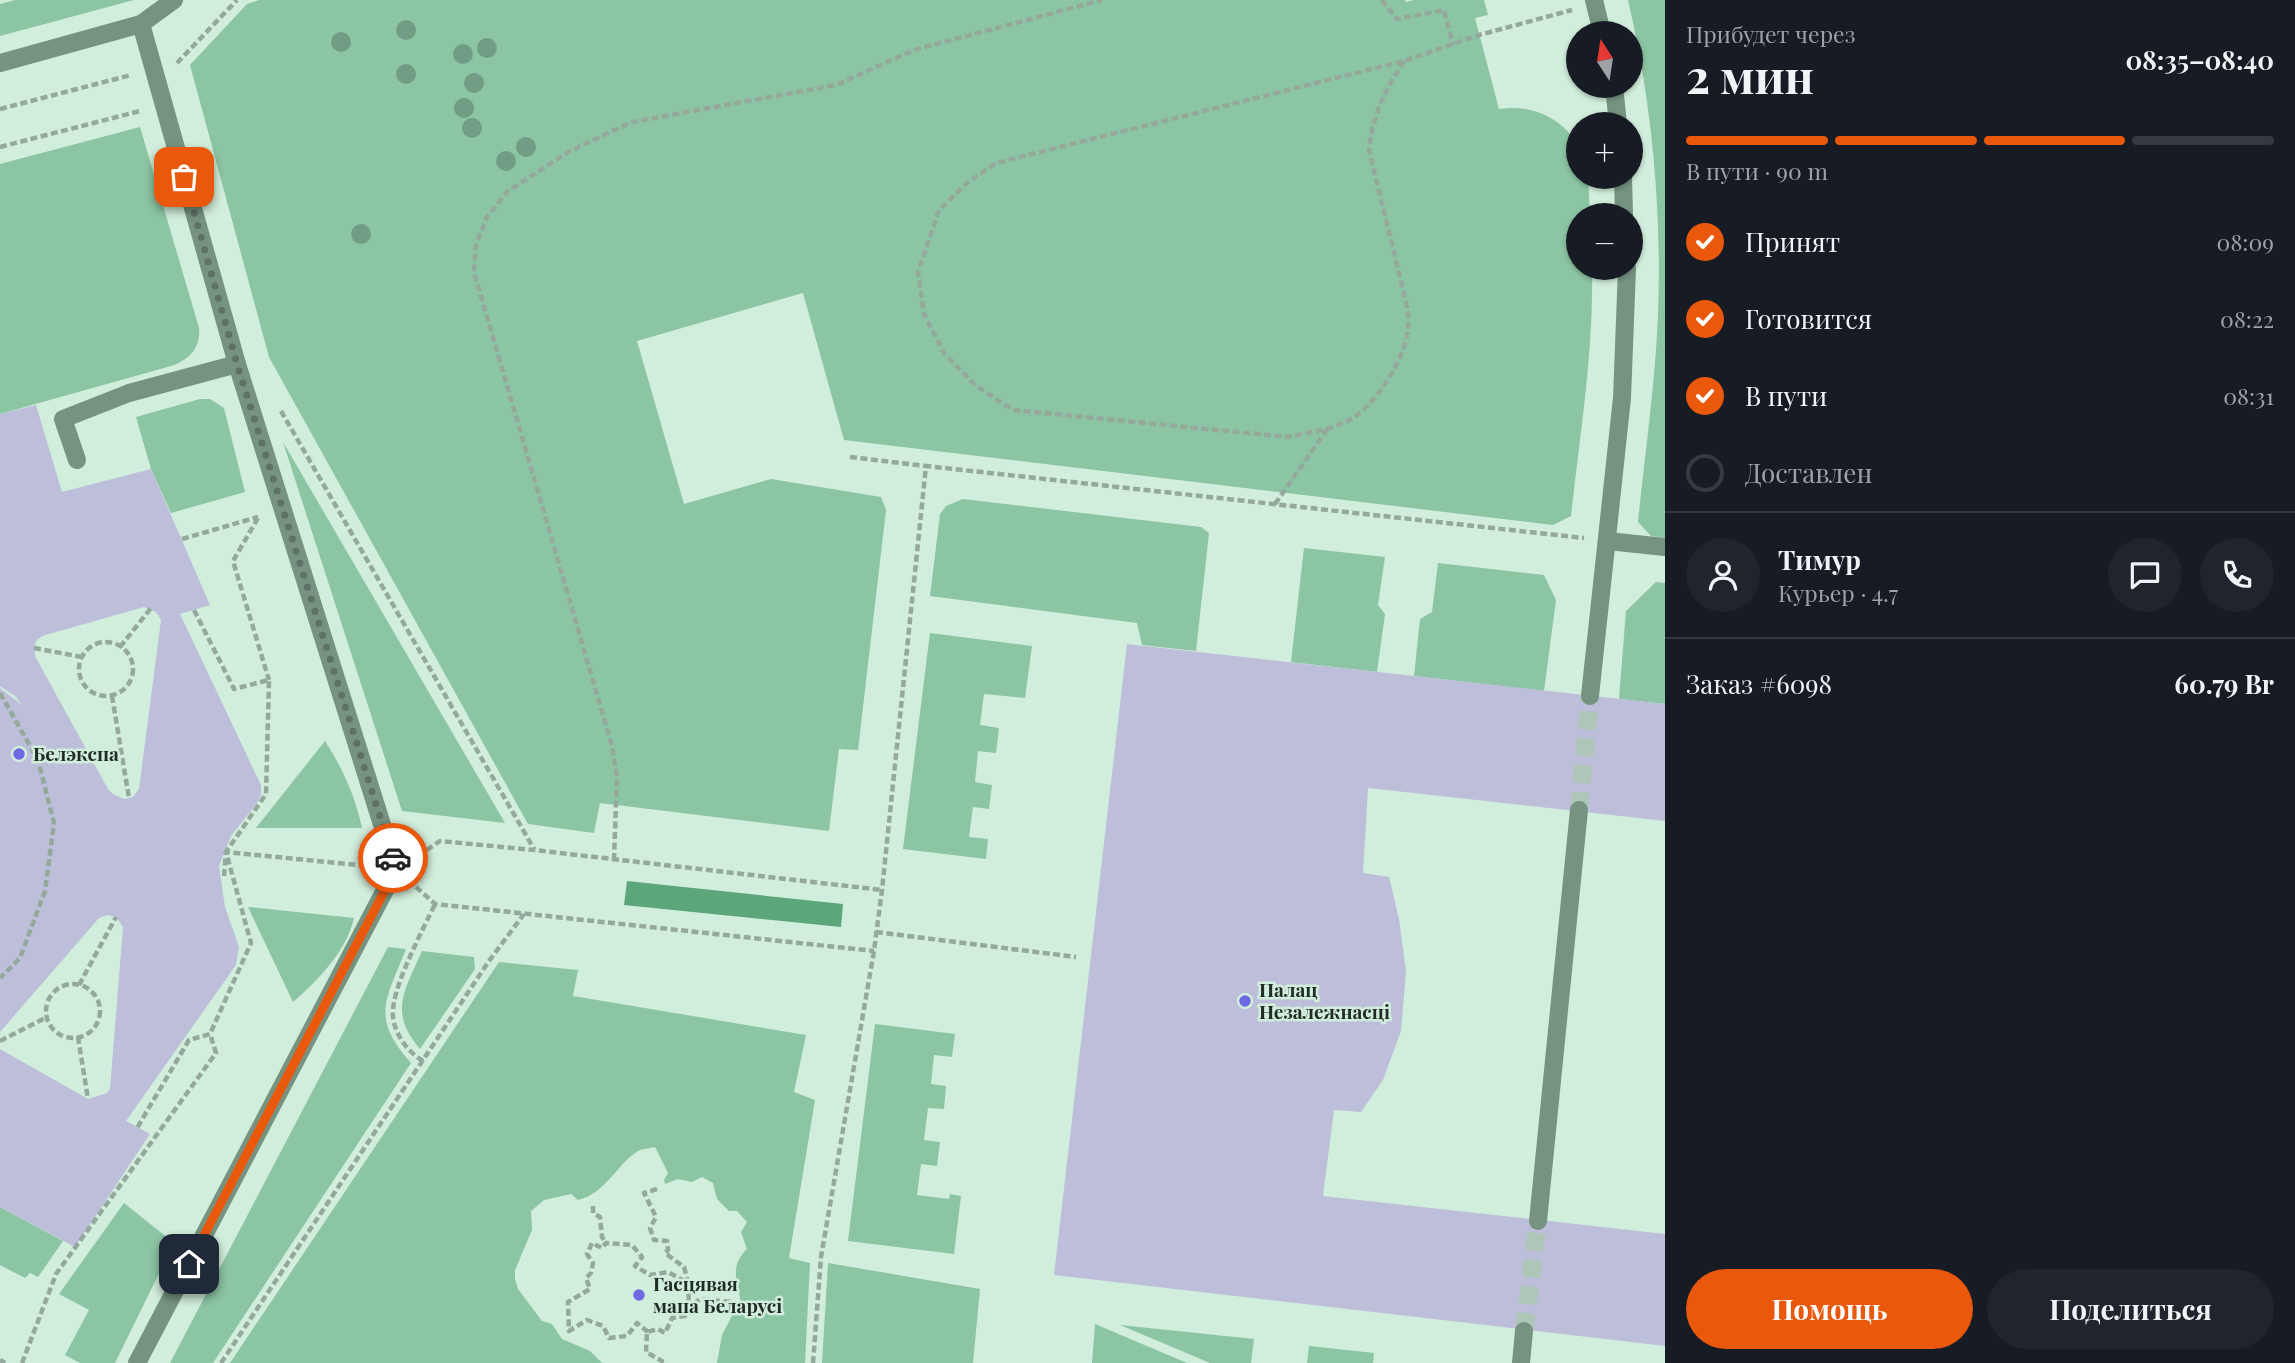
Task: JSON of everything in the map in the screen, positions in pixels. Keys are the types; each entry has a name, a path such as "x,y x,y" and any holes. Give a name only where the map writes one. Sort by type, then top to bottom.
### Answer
{"lane":[{"path":"0,63 141,24 174,0"},
{"path":"1595,2 1599,21"},
{"path":"137,1363 396,869 237,364 141,24"},
{"path":"1590,696 1622,398 1627,280"},
{"path":"77,460 63,419 129,393 237,364"},
{"path":"1608,541 1665,547"},
{"path":"1538,1221 1579,810"},
{"path":"1521,1363 1524,1331"}],"path":[{"path":"0,109 178,63 237,0"},
{"path":"614,860 617,777 612,746 474,272 475,245 487,217 508,191 534,172 570,150 632,122 836,85 914,50 1102,0"},
{"path":"1382,0 1398,19 1444,10 1453,45"},
{"path":"1404,61 1382,97 1371,126 1369,150 1407,306 1408,330 1396,367 1376,395 1355,416 1328,428 1288,437 1013,410 975,385 944,353 924,314 918,272 939,210 967,183 996,163 1404,61 1595,2"},
{"path":"178,63 181,76"},
{"path":"0,148 141,111"},
{"path":"278,406 534,850"},
{"path":"1275,504 1328,428"},
{"path":"850,457 1608,541"},
{"path":"813,1363 821,1256 874,951 882,890 926,466"},
{"path":"182,539 258,516"},
{"path":"120,647 151,608"},
{"path":"194,610 234,689 269,680 266,794 226,852 224,876"},
{"path":"107,643 120,647 132,662 132,671 126,687 112,696 94,694 84,686 80,678 79,666 82,657 88,649 97,644 107,643"},
{"path":"34,648 82,657"},
{"path":"0,693 38,760 54,823 45,891 20,958 0,978"},
{"path":"112,696 129,798"},
{"path":"440,841 882,890"},
{"path":"226,852 396,869"},
{"path":"22,1363 56,1274 216,1054 210,1034 251,943 226,852"},
{"path":"423,1061 401,1041 392,1015 394,998 435,904 874,951"},
{"path":"221,1363 489,961 524,914"},
{"path":"79,985 116,917"},
{"path":"876,932 1076,957"},
{"path":"79,985 93,992 100,1006 100,1015 92,1030 78,1037 62,1035 52,1028 47,1017 48,1001 62,986 79,985"},
{"path":"0,1041 47,1017"},
{"path":"138,1128 189,1040 210,1034"},
{"path":"78,1037 88,1099"},
{"path":"657,1189 644,1194 656,1217 650,1228 654,1240 667,1241 668,1250 665,1252 684,1267 689,1308"},
{"path":"593,1206 593,1213 600,1217 602,1237 606,1242 632,1245 642,1257 635,1266 650,1275 668,1272 688,1283"},
{"path":"606,1242 602,1248 592,1243 587,1254 593,1263 591,1273 586,1278 590,1289 568,1302 569,1331 587,1320 603,1326 609,1338 627,1336 638,1322 648,1332"},
{"path":"648,1332 658,1329 665,1333 672,1318 685,1316 689,1308 700,1299 732,1302"},
{"path":"648,1332 646,1352 662,1361 661,1363"},
{"path":"0,1360 5,1363"}],"shaded area":[{"path":"15,0 134,0 0,36 0,4"},
{"path":"259,0 1484,0 1488,15 1475,18 1499,109 1534,111 1563,127 1566,130 1566,189 1589,189 1589,203 1566,203 1566,280 1592,280 1586,392 1571,516 1553,525 844,440 803,293 637,341 684,504 771,479 881,497 886,510 858,750 839,749 829,831 600,803 594,833 528,824 269,357 190,65 247,4"},
{"path":"1628,0 1665,0 1665,538 1651,536 1638,522 1657,342 1659,276 1654,157 1643,78 1643,21 1632,21"},
{"path":"140,127 199,328 196,347 188,357 171,366 0,414 0,164"},
{"path":"200,399 210,399 224,408 245,492 171,513 151,469 136,417"},
{"path":"283,442 505,823 402,811"},
{"path":"963,499 1201,527 1209,533 1196,651 1142,645 1137,623 930,596 940,514 946,506"},
{"path":"1304,548 1385,557 1378,605 1385,614 1377,672 1291,662"},
{"path":"1438,563 1544,575 1556,600 1544,691 1414,676 1420,619 1432,612"},
{"path":"1656,582 1665,583 1665,704 1619,699 1626,611"},
{"path":"930,633 1032,646 1025,698 984,694 980,725 999,728 996,753 978,751 975,782 992,785 989,809 973,807 969,837 988,839 986,859 903,849"},
{"path":"325,741 348,783 362,828 256,828"},
{"path":"627,881 843,904 841,927 624,905"},
{"path":"248,907 354,918 338,954 293,1002"},
{"path":"388,947 406,949 388,995 386,1020 398,1047 411,1063 213,1363 170,1363"},
{"path":"422,951 474,957 475,969 420,1049 404,1024 402,1012 405,989"},
{"path":"499,962 578,970 573,996 806,1035 794,1092 815,1100 789,1258 810,1263 805,1363 717,1363 722,1335 735,1310 741,1309 736,1271 737,1264 747,1249 741,1232 747,1222 737,1211 729,1211 717,1199 713,1183 702,1177 692,1182 678,1179 665,1184 668,1173 655,1147 638,1151 596,1192 587,1197 578,1200 571,1194 544,1200 531,1211 532,1230 515,1270 518,1289 542,1321 552,1324 562,1339 590,1351 602,1363 230,1363"},
{"path":"875,1024 955,1034 952,1057 934,1055 931,1084 946,1086 944,1109 928,1108 924,1140 940,1142 937,1166 921,1164 917,1195 949,1199 950,1194 961,1196 954,1254 848,1241"},
{"path":"124,1203 174,1243 115,1363 80,1363 65,1355 89,1310 59,1294"},
{"path":"0,1207 63,1241 38,1277 30,1273 25,1278 0,1265"},
{"path":"828,1263 980,1289 973,1363 822,1363"},
{"path":"1095,1324 1187,1363 1092,1363"},
{"path":"1120,1325 1254,1339 1251,1363 1210,1363"},
{"path":"1309,1346 1374,1353 1373,1363 1307,1363"}],"building":[{"path":"36,405 62,492 151,469 210,605 180,614 261,785 261,795 257,803 231,836 219,866 225,907 239,947 236,965 126,1121 150,1134 75,1247 0,1207 0,1049 88,1099 107,1093 110,1089 123,927 116,917 108,915 99,918 0,1032 0,688 22,705 16,697 0,686 0,414","holes":["144,607 156,612 161,620 139,789 133,797 124,799 108,789 35,656 34,648 36,641 42,636"]},
{"name":"Палац Незалежнасці","path":"1127,644 1665,704 1665,821 1368,788 1363,873 1389,877 1399,919 1406,971 1401,1031 1383,1080 1361,1112 1334,1110 1323,1196 1665,1234 1665,1346 1054,1275"}],"tunnel":[{"path":"1579,810 1590,696"},
{"path":"1524,1331 1538,1221"}],"way so far":[{"path":"184,177 237,364 393,858"}],"place":[{"name":"Белэкспа","path":"19,754"},
{"name":"Палац Незалежнасці","path":"1245,1001"},
{"name":"Гасцявая мапа Беларусі","path":"639,1295"}],"route":[{"path":"189,1264 396,869 393,858"}]}
